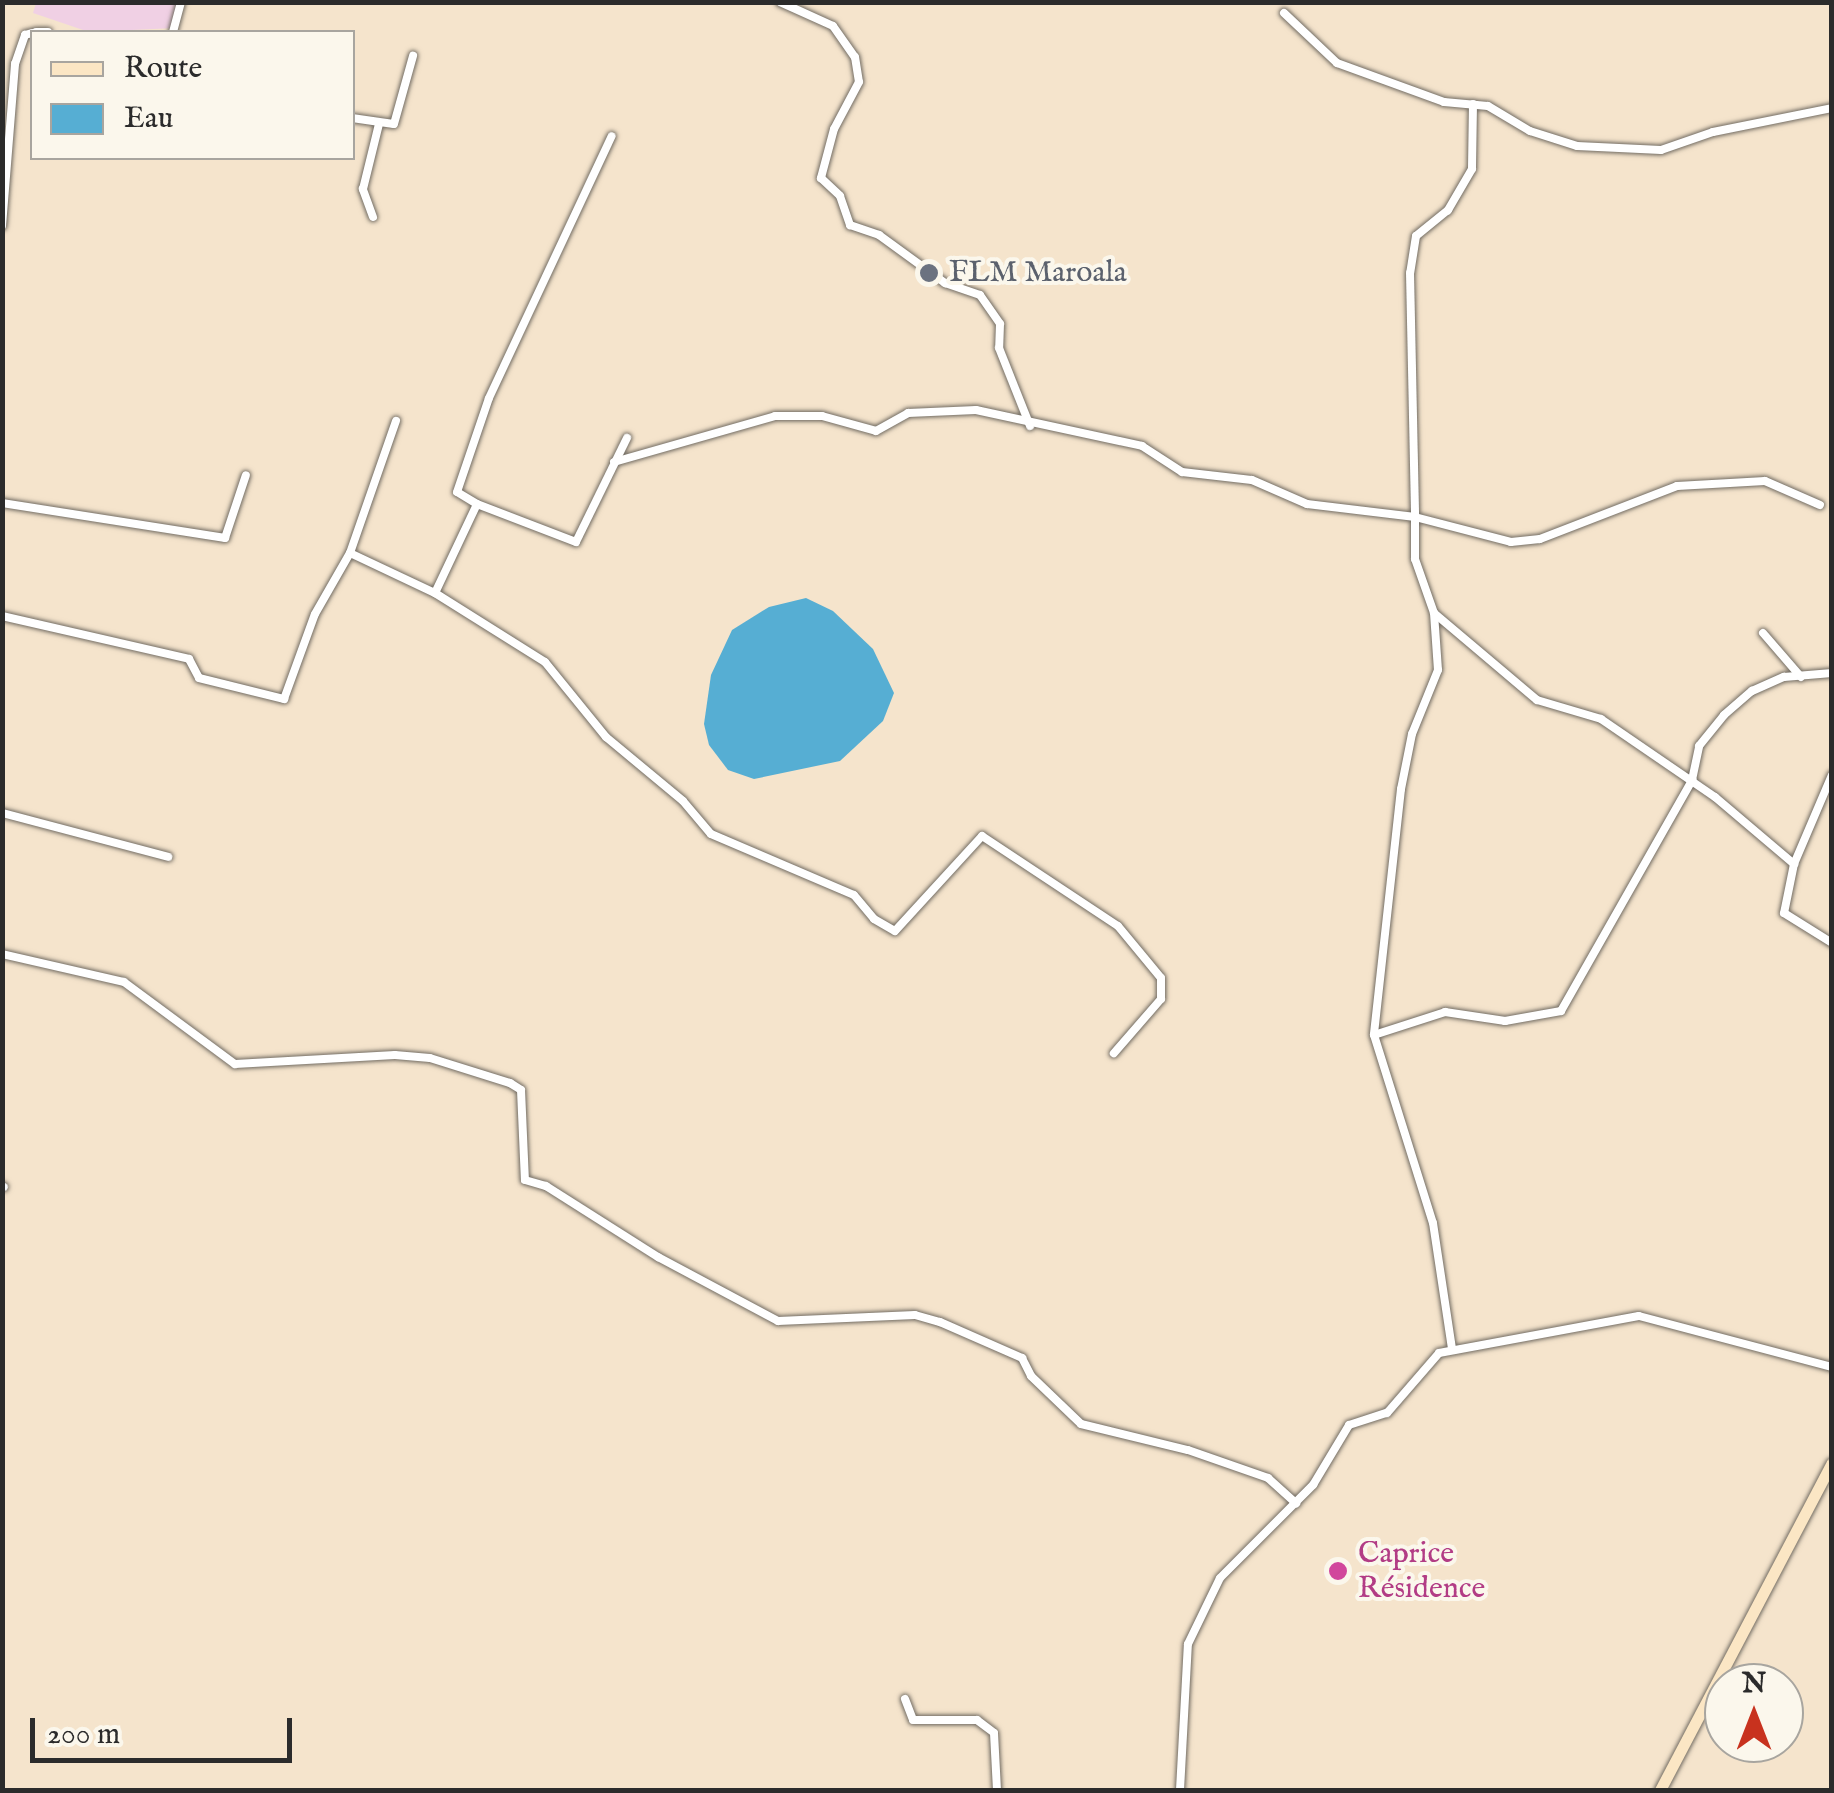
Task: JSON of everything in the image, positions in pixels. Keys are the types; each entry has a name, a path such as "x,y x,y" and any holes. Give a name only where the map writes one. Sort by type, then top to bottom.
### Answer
{"main road":[{"path":"1660,1790 1832,1462"}],"street":[{"path":"174,30 181,2"},
{"path":"780,2 833,26 854,57 860,82 834,129 822,178 840,196 850,225 879,235 945,283 980,295 1000,324 999,348 1030,426"},
{"path":"1284,13 1337,63 1444,102 1473,104 1556,141 1628,151 1661,150 1713,132 1832,108"},
{"path":"2,226 15,64 25,35 30,34"},
{"path":"355,119 379,124 397,119 413,56"},
{"path":"1452,1348 1432,1223 1374,1035 1400,789 1412,734 1438,670 1434,613 1415,559 1410,272 1416,236 1448,210 1472,169 1473,104"},
{"path":"373,216 363,190 379,124"},
{"path":"612,136 489,398 457,492 477,504 576,542 627,438"},
{"path":"614,462 775,416 822,416 876,431 908,414 976,410 1030,426 1142,446 1182,472 1252,480 1308,504 1415,517 1511,542 1540,539 1677,486 1765,482 1820,506"},
{"path":"2,616 189,659 200,678 284,698 316,614 350,553 396,421"},
{"path":"2,503 225,538 246,474"},
{"path":"434,592 477,504"},
{"path":"350,553 434,592 545,662 606,737 710,834 854,894 874,919 894,932 982,836 1118,926 1161,978 1160,999 1114,1053"},
{"path":"1434,613 1537,700 1601,719 1692,780 1794,864"},
{"path":"1763,633 1801,677"},
{"path":"1374,1035 1445,1012 1506,1020 1561,1011 1692,780 1699,746 1724,715 1752,691 1832,673"},
{"path":"1832,775 1794,864 1784,912 1832,943"},
{"path":"2,812 168,856"},
{"path":"2,954 124,982 236,1064 395,1055 430,1058 510,1083 522,1090 525,1180 675,1266 778,1321 915,1315 940,1322 1022,1358 1030,1376 1081,1424 1188,1450 1268,1478 1296,1503"},
{"path":"1180,1790 1188,1644 1220,1578 1296,1503 1349,1425 1387,1413 1439,1353 1638,1316 1832,1366"},
{"path":"905,1698 913,1720 978,1720 994,1733 997,1790"}],"shaded area":[{"path":"36,3 176,3 175,28 83,30 33,13"}],"water":[{"path":"806,598 833,611 873,649 894,693 883,721 840,761 754,779 728,770 709,745 704,724 711,675 732,630 769,607"}],"place":[{"name":"FLM Maroala","path":"929,273"},
{"name":"Caprice Résidence","path":"1338,1571"}]}
